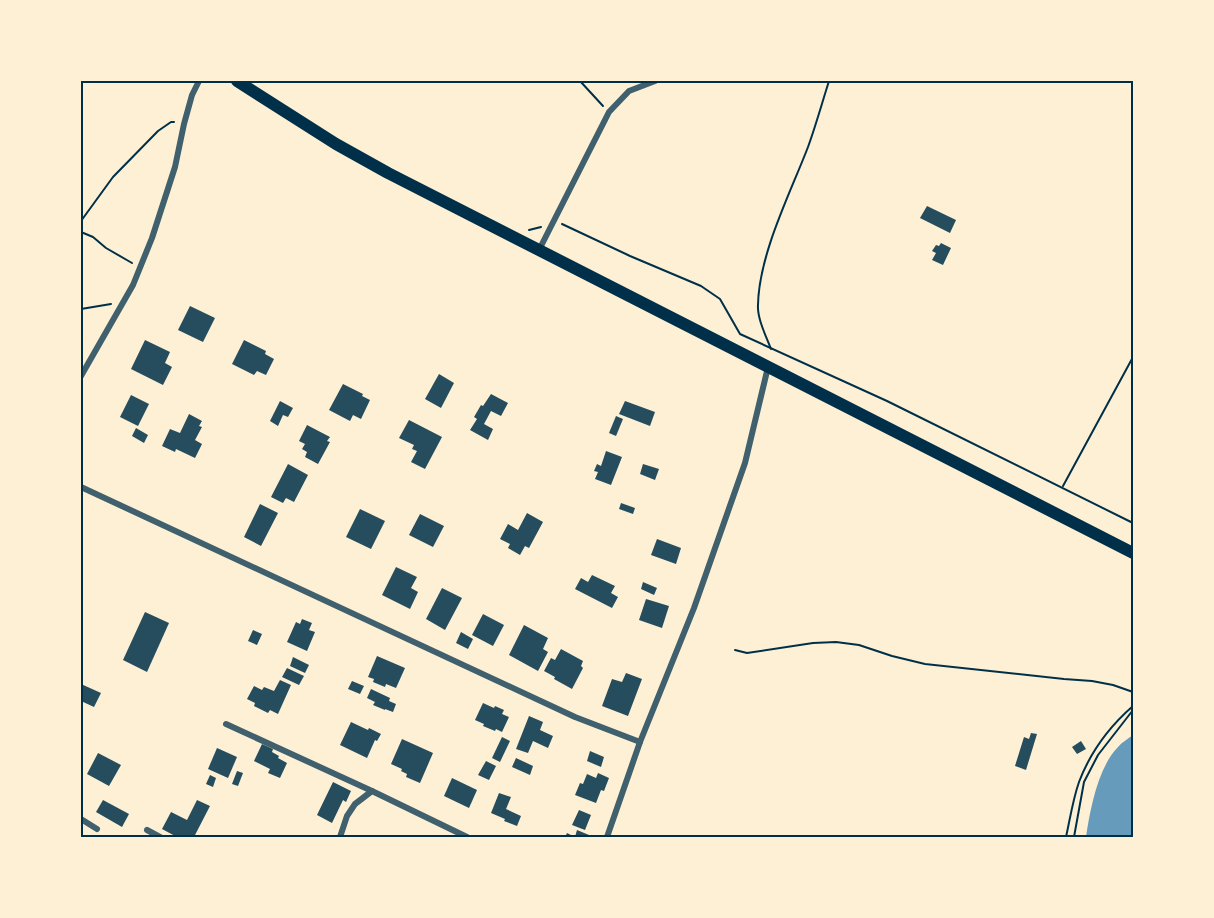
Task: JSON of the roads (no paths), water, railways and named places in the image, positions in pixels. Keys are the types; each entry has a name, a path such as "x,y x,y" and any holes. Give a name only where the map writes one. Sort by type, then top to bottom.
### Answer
{"main road":[{"path":"237,81 336,144 388,173 1133,553"}],"street":[{"path":"81,376 133,285 175,167 192,95 199,81"},
{"path":"539,250 609,112 629,91 655,81"},
{"path":"607,837 640,742 694,608 745,463 768,367"},
{"path":"81,487 575,717 640,742"},
{"path":"226,723 467,837"},
{"path":"340,837 347,816 355,804 372,791"},
{"path":"81,819 97,829"},
{"path":"147,830 160,837"}],"water":[{"path":"1133,735 1133,837 1086,837 1093,802 1105,766 1120,745"}]}
